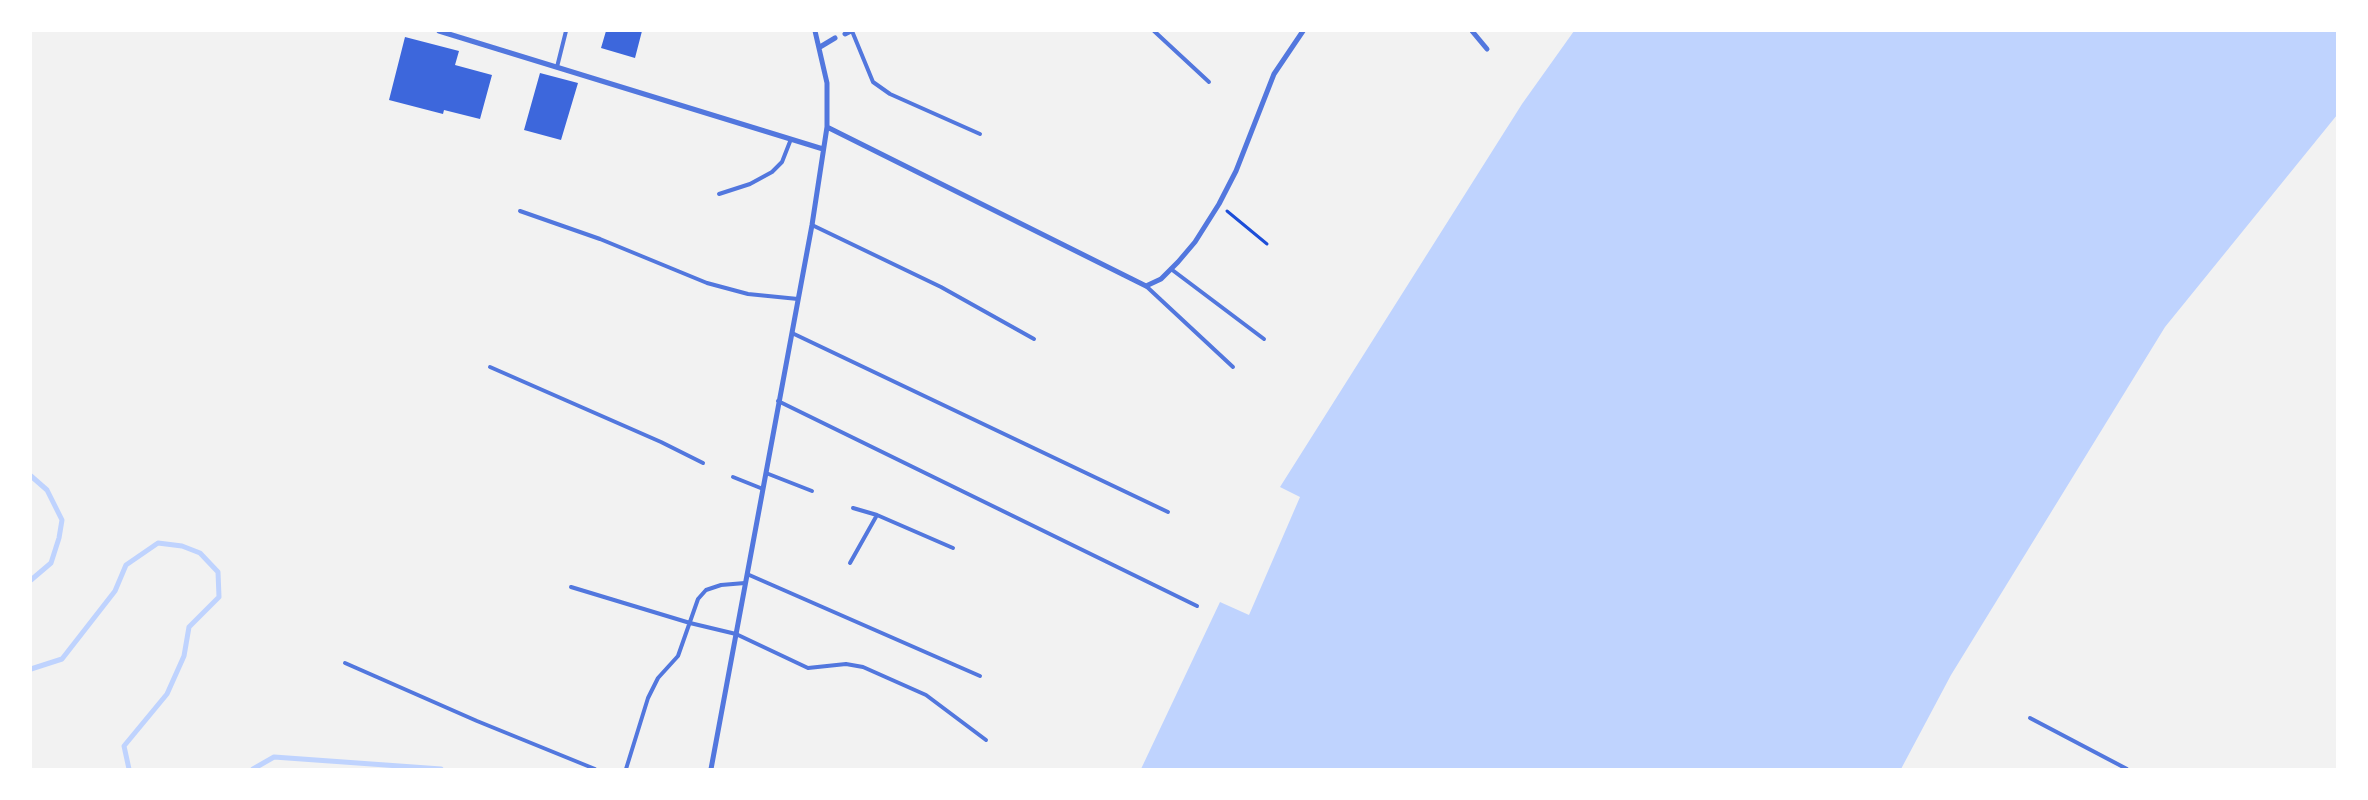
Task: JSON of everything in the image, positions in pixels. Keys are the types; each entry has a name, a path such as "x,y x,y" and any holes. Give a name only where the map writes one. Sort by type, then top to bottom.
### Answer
{"street":[{"path":"439,31 823,149"},
{"path":"712,769 778,401 812,225 827,128 827,83 816,31"},
{"path":"845,34 852,31"},
{"path":"827,128 1146,286 1161,279 1196,242 1236,171 1274,74 1303,31"},
{"path":"1472,31 1487,49"},
{"path":"820,47 835,38"}],"lane":[{"path":"557,67 566,31"},
{"path":"852,31 873,82 890,94 980,134"},
{"path":"1154,31 1209,82"},
{"path":"719,194 750,184 772,172 782,162 791,139"},
{"path":"520,211 600,239 706,283 748,294 798,299"},
{"path":"812,225 941,287 1034,339"},
{"path":"1171,269 1264,339"},
{"path":"1146,286 1233,367"},
{"path":"792,333 1168,512"},
{"path":"490,367 661,442 703,464"},
{"path":"778,401 1197,606"},
{"path":"766,473 812,491"},
{"path":"733,477 763,488"},
{"path":"853,508 877,515 952,548"},
{"path":"850,563 877,515"},
{"path":"747,574 980,676"},
{"path":"626,769 648,698 658,678 678,656 698,599 706,590 721,585 746,582"},
{"path":"570,587 690,623 736,634 808,668 846,664 863,666 926,695 986,740"},
{"path":"345,663 477,721 595,769"},
{"path":"2030,718 2127,769"}],"path":[{"path":"1219,204 1267,244"}],"water":[{"path":"1574,31 2337,31 2337,115 2165,327 1951,675 1901,769 1141,769 1220,602 1249,615 1300,497 1280,487 1522,104"}],"building":[{"path":"606,31 642,31 635,58 601,48"},
{"path":"405,37 459,51 455,65 492,75 480,119 444,110 443,114 389,100"},
{"path":"540,73 578,83 561,140 524,130"}],"waterway":[{"path":"31,476 47,490 62,520 59,538 51,563 31,580"},
{"path":"31,669 62,659 115,591 126,565 158,543 182,546 200,553 218,572 219,597 189,627 184,656 167,694 124,746 129,769"},
{"path":"253,769 274,757 441,769"}]}
